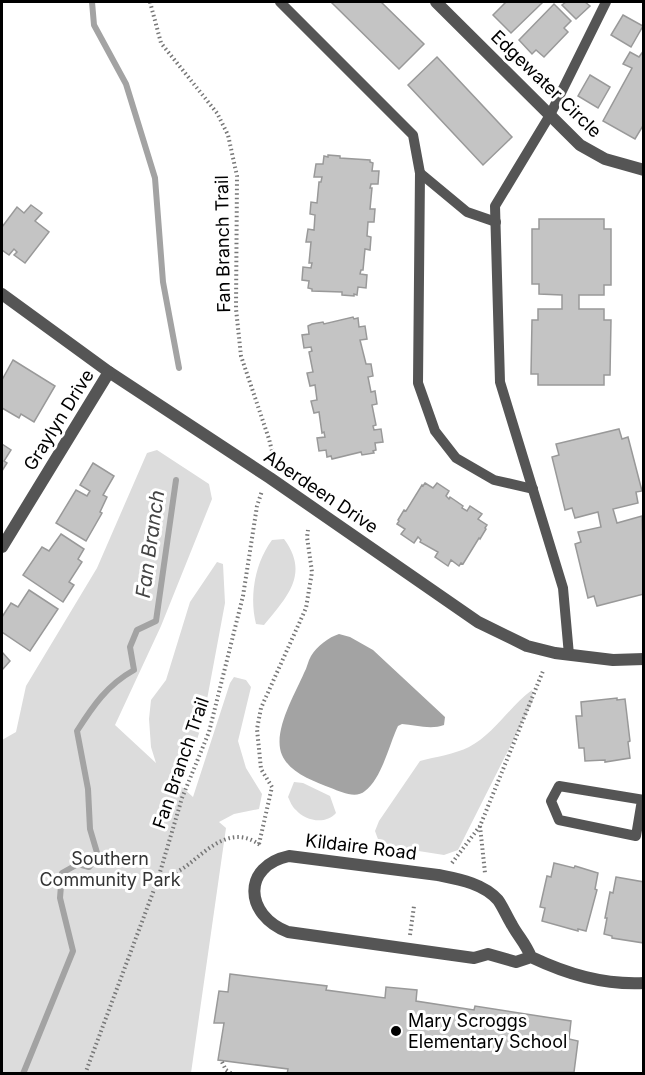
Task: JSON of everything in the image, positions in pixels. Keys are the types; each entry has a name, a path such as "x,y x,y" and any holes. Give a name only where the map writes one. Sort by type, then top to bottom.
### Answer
{"street":[{"name":"Edgewater Circle","path":"436,2 580,145 605,159 644,170"},
{"name":"Aberdeen Drive","path":"2,294 109,372 270,478 478,622 528,646 569,656 612,660 644,659"},
{"name":"Graylyn Drive","path":"2,547 109,372"},
{"name":"Kildaire Road","path":"531,957 526,944 517,934 498,901 489,892 462,880 393,868 289,856 276,859 268,865 256,885 256,904 261,914 275,927 288,932 474,958 488,954 516,962 531,957 583,978 606,982 644,983"}],"lane":[{"path":"280,2 413,135 420,173 418,383 435,431 456,458 494,480 533,489"},
{"path":"569,656 563,588 500,382 495,206 550,116 606,2"},
{"path":"420,173 467,212 496,222"},
{"path":"559,786 643,800 636,836 559,820 551,801 559,786"}],"path":[{"name":"Fan Branch Trail","path":"150,2 161,43 217,112 228,135 237,176 236,309 241,356 277,468"},
{"name":"Fan Branch Trail","path":"85,1074 158,879 182,798 209,732 243,596 257,506 263,488"},
{"path":"259,844 273,787 261,769 257,729 261,708 269,687 306,608 312,572 308,530"},
{"path":"452,863 480,826 543,671"},
{"path":"480,826 485,873"},
{"path":"158,879 180,870 218,841 242,837 259,844 264,849"},
{"path":"410,937 414,906"},
{"path":"222,1062 226,1070 232,1074"}],"green space":[{"name":"Southern Community Park","path":"157,450 209,484 212,499 161,626 115,725 156,763 151,747 149,719 151,700 166,680 190,602 217,562 223,564 225,603 203,721 190,761 178,778 173,779 193,797 230,683 234,677 246,680 251,687 238,741 246,768 262,794 259,809 234,814 219,822 226,828 191,1073 2,1073 2,740 16,732 26,686 97,568 147,453"},
{"path":"284,539 292,552 295,563 292,585 264,625 256,624 253,602 255,580 261,559 272,540"},
{"path":"532,690 533,701 458,850 444,855 393,847 379,842 375,831 379,821 420,761 469,747 486,735"},
{"path":"294,782 303,783 330,796 336,813 332,817 321,820 310,819 300,814 288,797"}],"shaded area":[{"path":"339,634 350,637 373,650 445,717 444,725 439,726 402,724 398,726 376,778 365,791 357,794 339,791 296,772 282,755 280,746 282,724 311,656 324,642"}],"building":[{"path":"331,2 381,2 424,44 399,69"},
{"path":"506,2 542,3 511,33 493,15"},
{"path":"566,2 585,2 590,6 576,19 562,5"},
{"path":"554,4 571,21 564,28 568,32 544,57 536,50 532,54 519,40"},
{"path":"623,15 643,26 631,47 611,35"},
{"path":"644,50 644,124 635,139 603,121 632,68 623,64 630,52 639,57"},
{"path":"437,57 512,137 483,165 408,85"},
{"path":"590,75 610,87 598,108 578,96"},
{"path":"328,155 370,160 373,163 372,171 379,171 378,184 371,184 370,188 372,188 370,209 375,209 374,222 368,222 367,236 371,237 370,250 365,249 363,270 360,274 367,275 366,288 358,287 357,295 354,294 354,296 342,295 342,292 312,291 308,288 309,281 302,280 303,267 311,268 312,263 309,263 311,242 306,242 308,229 314,230 315,215 310,214 311,202 317,203 319,182 322,177 314,177 316,164 323,164 324,156 328,157"},
{"path":"31,205 42,213 35,221 49,232 25,263 14,255 17,252 14,249 9,255 2,250 2,227 17,207 24,213"},
{"path":"539,219 604,219 604,229 611,229 611,285 604,285 604,295 579,295 579,309 604,309 604,320 611,320 610,375 604,375 604,385 538,385 538,374 531,374 532,320 538,320 538,309 562,309 562,295 539,294 539,284 532,284 532,229 539,229"},
{"path":"353,317 358,318 359,327 365,326 367,339 360,340 366,364 371,364 373,376 368,377 371,392 375,391 377,404 372,405 376,425 373,426 374,430 381,429 383,442 375,443 374,453 362,455 361,452 332,459 331,456 327,457 326,450 319,451 317,438 325,437 324,432 322,433 319,412 314,413 311,401 317,400 315,385 310,386 307,373 313,372 309,352 312,351 311,347 304,348 302,335 309,334 308,326 312,324 323,322 324,324"},
{"path":"13,360 55,386 34,422 21,414 19,418 2,408 2,380"},
{"path":"619,429 622,439 628,437 642,491 636,492 638,503 613,509 617,523 642,516 644,594 597,606 594,596 588,598 575,544 581,542 578,532 601,527 598,512 575,518 572,508 565,510 552,457 559,455 556,444"},
{"path":"2,444 11,450 4,461 7,463 2,471"},
{"path":"93,463 114,476 103,495 107,497 100,512 102,513 86,541 56,523 76,490 87,496 90,491 80,485"},
{"path":"425,483 433,488 437,483 449,491 446,496 449,499 450,497 467,511 470,506 482,514 478,519 487,525 463,564 459,566 451,560 448,566 435,557 438,552 420,542 418,537 414,543 401,534 405,529 397,524 398,520"},
{"path":"61,534 84,549 78,559 82,562 69,582 74,585 63,602 23,575 42,547 49,551"},
{"path":"29,590 58,609 30,651 2,632 2,617 11,603 18,607"},
{"path":"2,652 10,661 2,670"},
{"path":"617,698 617,700 625,699 630,758 605,762 605,760 585,761 584,748 579,748 576,716 582,716 581,702"},
{"path":"554,863 598,873 595,889 597,890 586,931 542,921 545,908 540,907 547,876 551,877"},
{"path":"616,877 644,882 644,943 612,938 604,934 610,892 613,893"},
{"name":"Mary Scroggs Elementary School","path":"230,974 327,986 326,990 385,998 386,987 417,990 416,1001 474,1010 475,1006 571,1021 569,1039 578,1041 574,1072 287,1074 288,1069 218,1060 224,1023 214,1023 219,991 228,992"}],"waterway":[{"name":"Fan Branch","path":"92,2 94,25 126,84 155,178 163,282 179,368"},
{"name":"Fan Branch","path":"23,1074 73,951 60,898 62,873 78,864 89,867 98,856 90,829 88,789 77,731 108,689 134,670 130,647 137,630 156,621 176,480"}],"place":[{"name":"Mary Scroggs Elementary School","path":"396,1031"}]}
